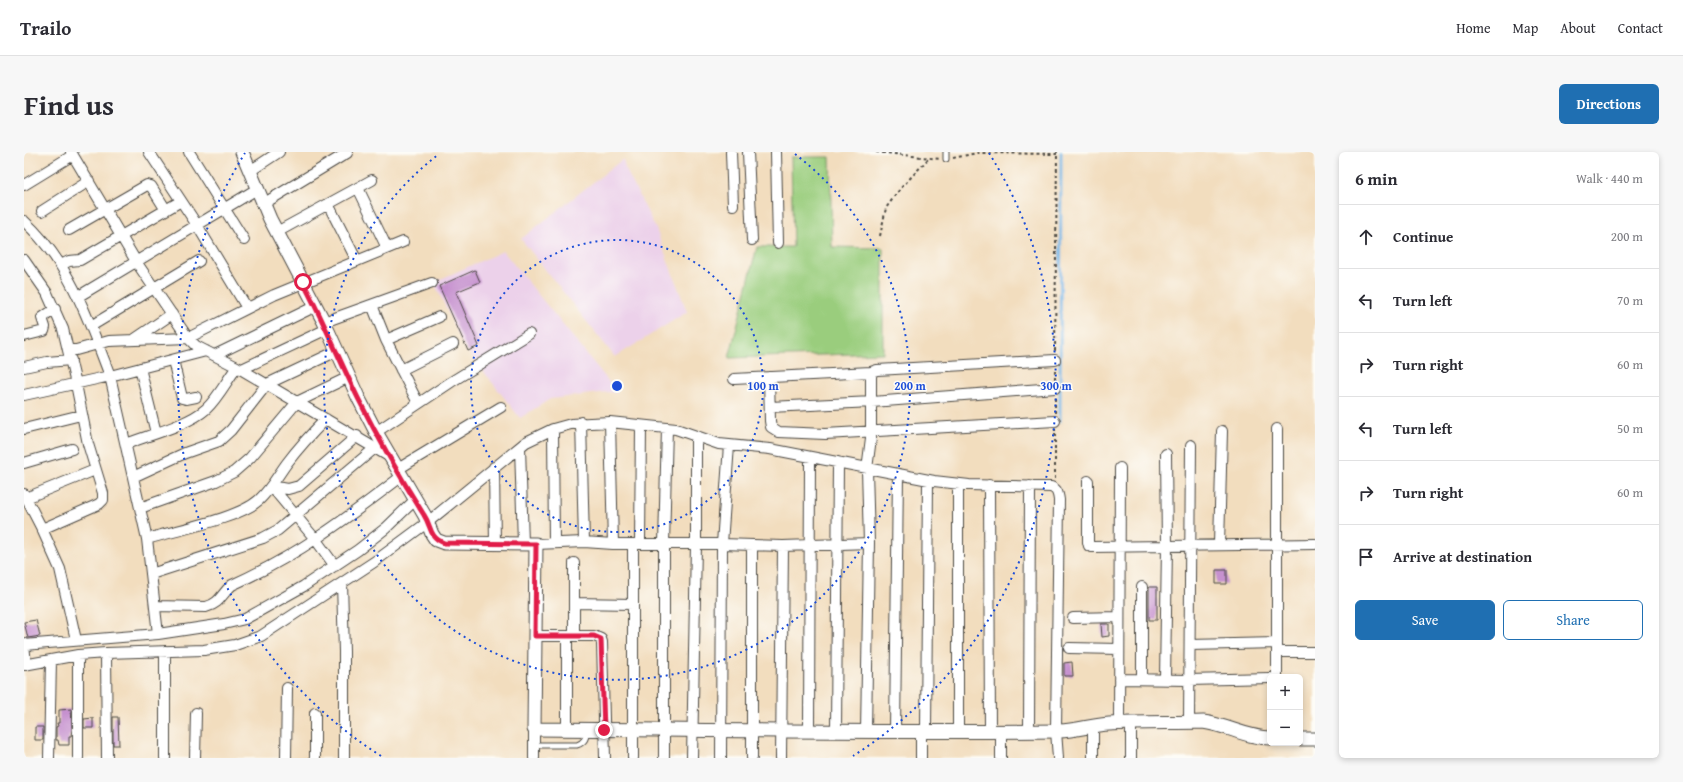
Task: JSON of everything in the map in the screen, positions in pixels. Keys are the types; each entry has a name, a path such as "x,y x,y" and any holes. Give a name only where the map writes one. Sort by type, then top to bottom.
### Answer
{"street":[{"path":"149,152 197,225 247,308"},
{"path":"189,152 244,240"},
{"path":"242,152 277,232 326,326 348,377 376,432 422,511 436,540 444,543 496,545 584,542 612,544 809,546 869,543"},
{"path":"250,171 279,152"},
{"path":"264,204 347,152"},
{"path":"731,152 733,205"},
{"path":"748,152 752,240"},
{"path":"776,152 778,243"},
{"path":"24,185 72,153 137,262 188,338 196,346 267,384 357,436 390,457"},
{"path":"277,232 372,180"},
{"path":"42,211 89,181"},
{"path":"68,230 150,185 166,210"},
{"path":"358,188 387,248"},
{"path":"79,296 257,189"},
{"path":"61,265 69,261 80,260 181,201"},
{"path":"328,204 357,260"},
{"path":"24,221 48,245 79,296 110,376 147,539 158,634"},
{"path":"24,367 70,355 76,350 98,343 135,339 188,338 303,282 403,242"},
{"path":"24,260 34,272 55,309 70,355 81,415 95,470 103,493 103,500 99,504 42,529"},
{"path":"91,326 199,261"},
{"path":"126,444 196,416 206,409 239,368 372,305 432,283"},
{"path":"372,305 386,340 418,403"},
{"path":"24,395 173,360 210,353 316,306"},
{"path":"24,336 44,331 45,327 42,318 55,309"},
{"path":"135,339 172,314"},
{"path":"386,340 439,317"},
{"path":"376,432 418,403 529,334"},
{"path":"401,370 453,344"},
{"path":"133,477 172,459 219,441 231,430 267,384 337,351"},
{"path":"173,360 182,398 186,399 196,397"},
{"path":"734,379 1055,360"},
{"path":"140,368 156,433"},
{"path":"866,732 869,543 868,466 872,402 871,372"},
{"path":"140,508 216,481 234,472 250,458 297,402 348,377"},
{"path":"769,377 771,427 779,432 813,435 1055,421"},
{"path":"770,407 872,402 1055,388"},
{"path":"155,606 206,607 213,605 218,601 225,590 232,585 291,555 316,540 343,521 400,473 501,407"},
{"path":"24,429 81,415"},
{"path":"147,539 246,509 259,500 287,463 326,419"},
{"path":"581,422 584,542"},
{"path":"25,653 76,640 158,634 224,624 245,619 263,610 335,566 386,528 422,511 494,467 526,442 553,429 581,422 610,422 667,428 729,445 764,448 868,466 928,480 958,484 1055,488 1057,490 1059,500 1060,731 1058,758"},
{"path":"610,422 612,544"},
{"path":"634,758 633,604 641,426"},
{"path":"664,758 664,544 667,428"},
{"path":"553,429 554,543"},
{"path":"1277,429 1277,674"},
{"path":"1219,545 1222,431"},
{"path":"271,486 288,489 299,486 357,436"},
{"path":"692,758 696,544 696,436"},
{"path":"721,758 722,544 729,445"},
{"path":"1189,722 1191,445"},
{"path":"520,447 523,544"},
{"path":"151,574 264,538 278,530 375,448"},
{"path":"24,463 72,449"},
{"path":"1166,454 1166,679"},
{"path":"809,732 810,457"},
{"path":"836,732 838,462"},
{"path":"494,467 496,545"},
{"path":"1120,468 1119,678 1131,758"},
{"path":"76,640 60,569 25,496 95,470"},
{"path":"895,732 898,474"},
{"path":"921,758 923,732 928,480"},
{"path":"1088,481 1089,546 1120,547 1315,544"},
{"path":"958,484 958,732"},
{"path":"989,485 996,732 1001,758"},
{"path":"271,486 316,540 335,566"},
{"path":"1029,732 1030,486"},
{"path":"25,653 51,660 78,655 106,653 204,650 235,644 261,636 374,562 422,511"},
{"path":"534,758 536,544"},
{"path":"752,545 752,758"},
{"path":"781,758 783,546"},
{"path":"567,729 574,603 574,563"},
{"path":"342,583 344,652 344,758"},
{"path":"1142,587 1142,679"},
{"path":"574,603 633,604"},
{"path":"1073,618 1119,617"},
{"path":"535,636 598,636 602,642 605,758"},
{"path":"1190,645 1277,648 1315,652"},
{"path":"1069,648 1119,648"},
{"path":"165,651 165,758"},
{"path":"106,653 107,758"},
{"path":"78,655 78,758"},
{"path":"49,758 51,660"},
{"path":"1119,678 1190,680 1267,678"},
{"path":"286,758 287,688"},
{"path":"315,713 315,758"},
{"path":"196,714 196,758"},
{"path":"534,729 721,729 809,732 1029,732 1060,731 1093,726 1189,722 1216,723 1256,737 1267,738"},
{"path":"1093,726 1093,758"},
{"path":"1303,739 1315,739"}],"lane":[{"path":"946,152 946,159"},
{"path":"534,745 578,745 583,743 586,738 587,729"}],"path":[{"path":"876,152 946,159 977,152 1057,153 1055,488"},
{"path":"880,236 886,208 900,189 929,158"}],"shaded area":[{"path":"623,159 625,168 656,229 687,312 615,357 521,239"},
{"path":"503,251 618,393 607,392 550,399 520,418 463,345 434,282"}],"green space":[{"path":"791,157 830,157 832,247 883,248 883,353 729,358 757,247 793,247"}],"building":[{"path":"475,270 480,282 456,292 479,346 468,351 439,286"},
{"path":"1216,570 1227,570 1227,584 1216,584"},
{"path":"1149,587 1157,587 1157,620 1149,620"},
{"path":"36,620 40,636 28,638 24,622"},
{"path":"1101,624 1109,624 1109,636 1102,637"},
{"path":"1072,662 1073,676 1064,676 1064,663"},
{"path":"71,709 72,729 71,736 69,736 69,745 59,745 58,740 56,740 56,727 58,726 57,723 59,723 59,710"},
{"path":"113,717 118,717 119,745 113,745"},
{"path":"93,718 93,728 84,728 84,719"},
{"path":"35,727 43,727 43,740 35,740"}],"waterway":[{"path":"1060,421 1061,152"}],"route":[{"path":"303,282 324,322 358,397 376,432 425,516 436,540 444,543 496,545 536,544 535,636 598,636 601,639 604,730"}]}
